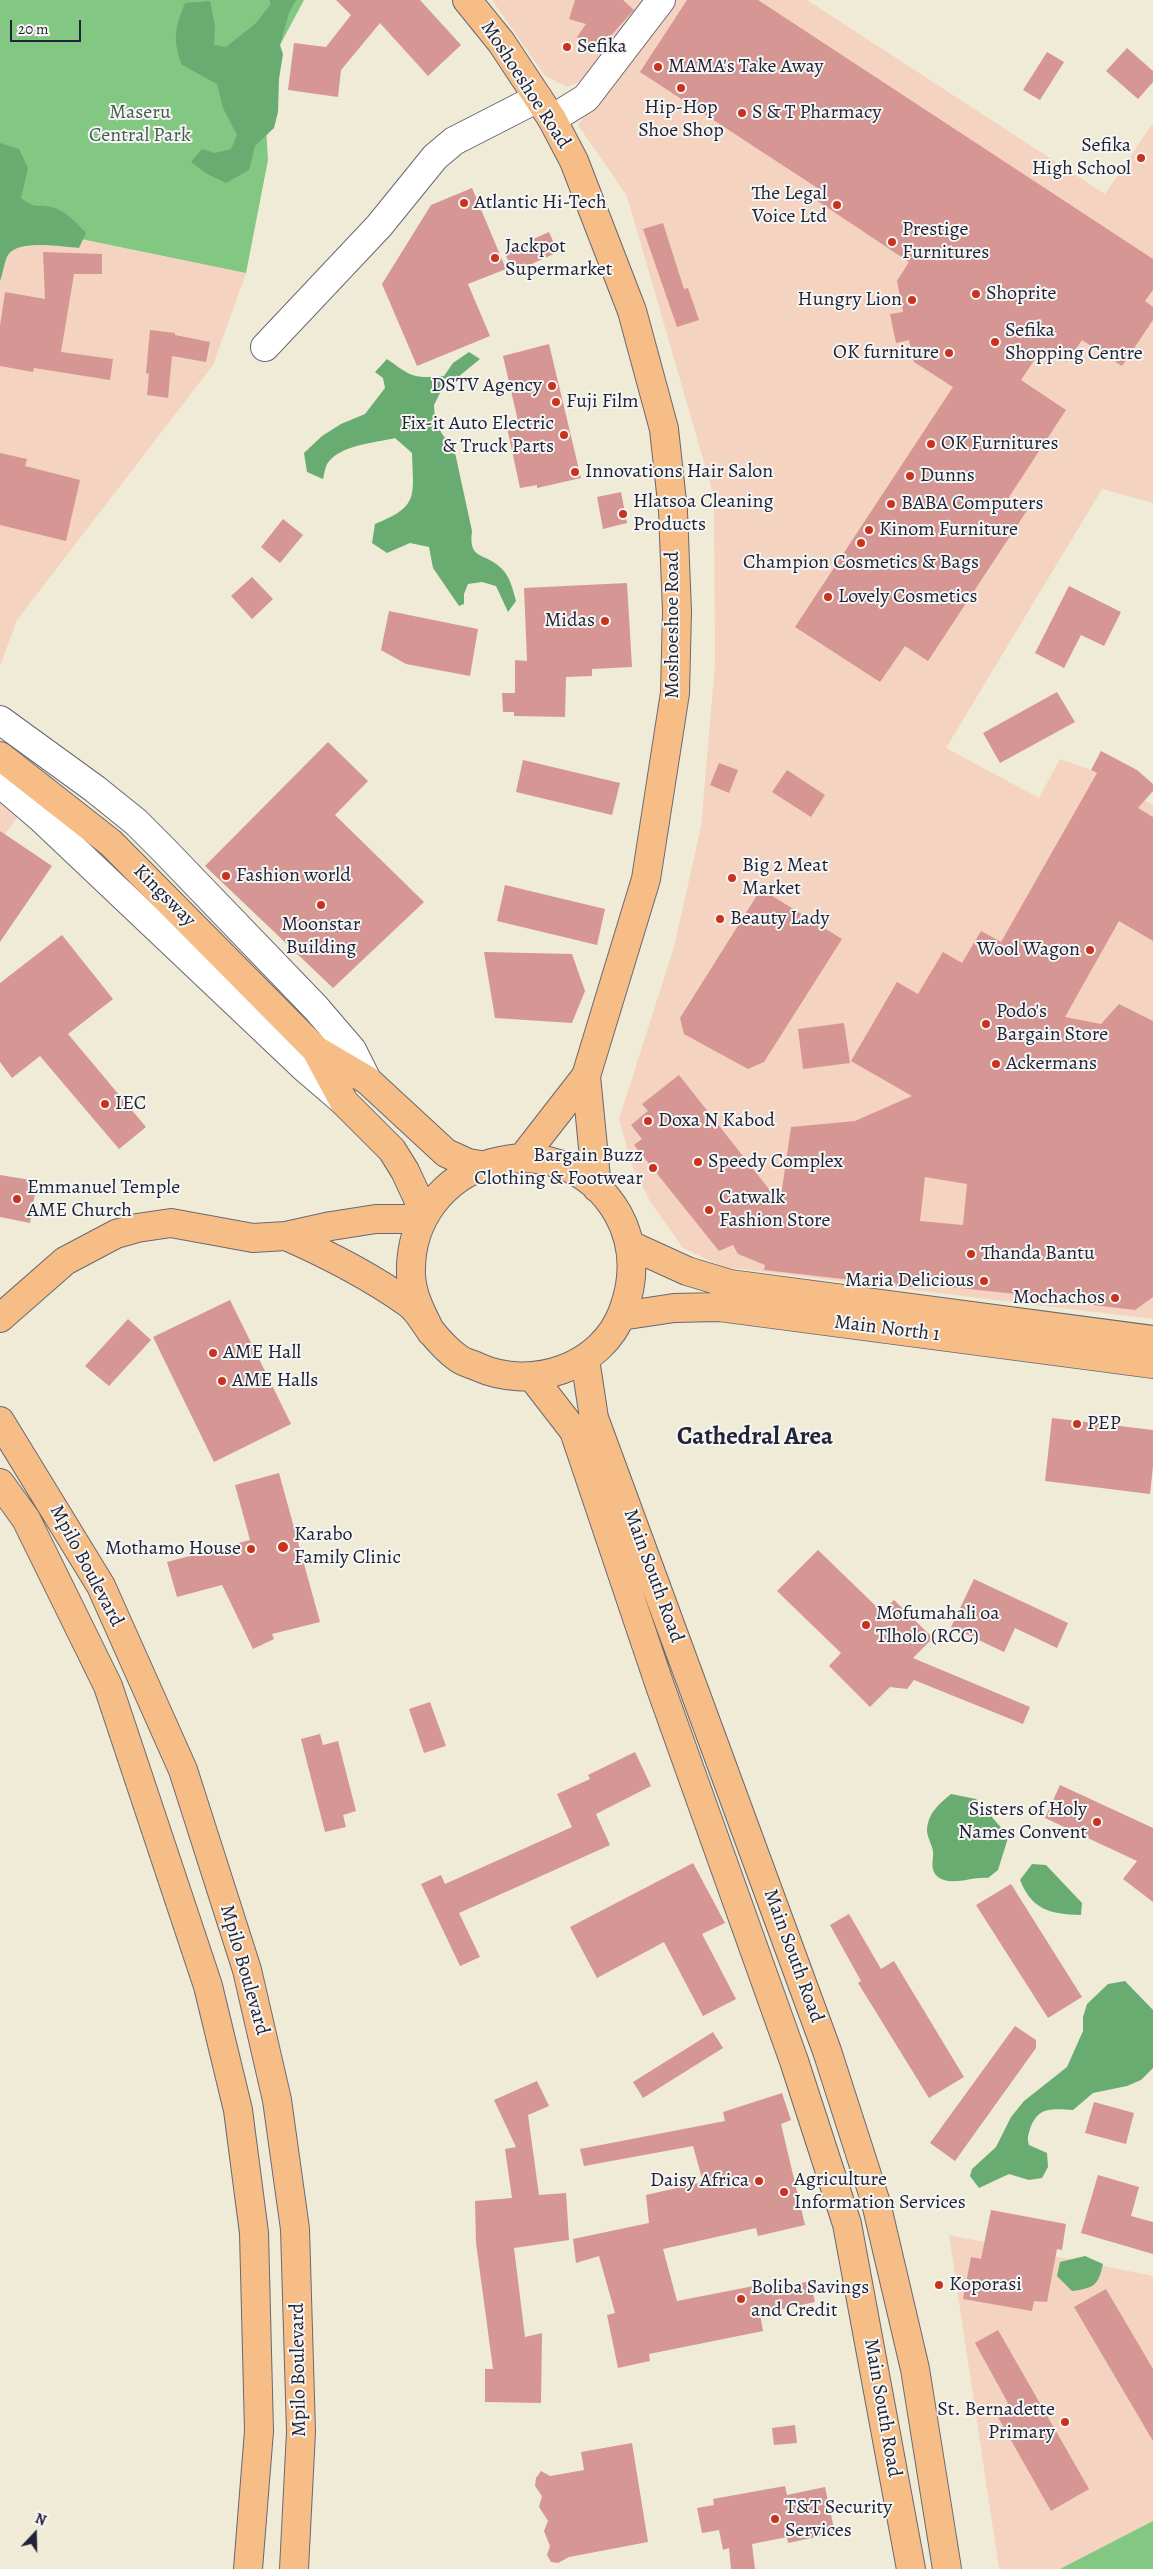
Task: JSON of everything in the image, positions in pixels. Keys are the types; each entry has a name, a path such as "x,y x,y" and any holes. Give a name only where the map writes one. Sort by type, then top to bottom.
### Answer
{"main road":[{"name":"Moshoeshoe Road","path":"467,0 501,42 545,109 574,161 632,311 664,429 672,511 677,611 675,693 646,879 586,1076 523,1157"},
{"name":"Kingsway","path":"0,756 111,843 316,1050 367,1080 446,1153 481,1165"},
{"name":"Kingsway","path":"316,1050 344,1102 392,1150 405,1171 416,1217"},
{"name":"Moshoeshoe Road","path":"586,1076 597,1188"},
{"path":"0,1318 65,1261 116,1234 137,1228 171,1224 254,1238 286,1236 331,1226 416,1217 459,1177 481,1165 502,1159 523,1157 550,1161 575,1172 597,1188 612,1204 623,1224 630,1245 632,1269 630,1294 621,1316 606,1340 585,1359 560,1372 533,1378 494,1375 459,1359 431,1332 413,1306 380,1284 330,1256 286,1236"},
{"path":"416,1217 411,1276 418,1306 431,1332"},
{"name":"Main North 1","path":"630,1245 687,1271 730,1284 1153,1340"},
{"name":"Main North 1","path":"621,1316 674,1308 719,1307 1153,1364"},
{"name":"Main South Road","path":"585,1359 594,1418 827,2050 876,2203 915,2369 948,2569"},
{"name":"Main South Road","path":"533,1378 574,1431 660,1686 794,2061 847,2224 911,2569"},
{"name":"Mpilo Boulevard","path":"0,1421 101,1586 183,1770 247,1970 278,2100 295,2229 301,2432 294,2569"},
{"name":"Mpilo Boulevard","path":"0,1483 26,1519 108,1686 208,1986 238,2110 254,2233 259,2430 248,2569"}],"street":[{"path":"265,347 379,226 435,157 454,142 545,109 586,98 661,0"},
{"path":"0,720 81,778 156,843 316,1008 352,1050 367,1080"},
{"path":"0,783 41,818 300,1063 344,1102"}],"shaded area":[{"name":"Sefika","path":"492,0 644,0 586,79 567,87 545,76"},
{"path":"669,0 807,0 1105,194 1153,123 1153,503 1102,489 946,748 1039,798 1060,759 1091,770 1153,805 1153,1319 723,1267 683,1248 651,1203 632,1166 619,1119 674,947 701,827 715,665 714,497 627,196 578,125"},
{"path":"47,232 246,273 213,365 17,620 0,666 0,239"},
{"path":"0,756 39,786 0,842"},
{"name":"St. Bernadette Primary","path":"949,2235 1153,2276 1153,2569 999,2569"}],"green space":[{"name":"Maseru Central Park","path":"0,0 304,0 263,77 268,160 246,273 47,232 0,239"},
{"path":"269,0 296,0 289,13 280,45 283,54 279,79 278,112 274,128 255,146 249,170 226,183 207,174 191,162 202,149 215,153 231,149 237,135 223,108 217,84 182,65 176,41 177,27 185,3 210,1 215,25 214,45 226,47 255,24 271,4"},
{"path":"0,143 19,149 28,168 21,198 34,206 46,206 61,211 75,221 86,233 79,248 31,245 14,250 8,255 0,281"},
{"path":"469,352 480,359 441,391 434,405 435,420 442,434 454,448 472,531 471,541 475,552 501,568 511,583 516,601 508,612 496,586 482,582 468,584 464,594 464,604 459,606 433,568 429,547 410,543 387,553 372,543 375,524 390,518 407,505 413,490 412,453 395,438 358,446 340,453 327,464 323,479 307,472 304,453 322,436 341,424 365,414 385,388 383,378 375,372 387,359 412,375 425,377 444,376 453,363"},
{"path":"951,1794 976,1799 1008,1838 998,1870 988,1878 949,1881 943,1880 935,1874 932,1864 933,1851 927,1826 934,1810"},
{"path":"1032,1864 1046,1865 1082,1903 1081,1915 1051,1911 1036,1904 1030,1898 1020,1880"},
{"path":"1125,1981 1153,2010 1153,2068 1141,2080 1127,2086 1093,2093 1073,2110 1047,2110 1037,2116 1030,2129 1028,2141 1029,2145 1047,2153 1048,2167 1042,2178 1029,2180 1009,2174 979,2188 970,2176 972,2169 996,2147 1011,2117 1024,2101 1067,2067 1083,2031 1083,2017 1087,2004 1108,1984"},
{"path":"1085,2256 1103,2264 1099,2277 1094,2285 1072,2291 1057,2276 1060,2262"},
{"path":"1153,2521 1153,2569 1060,2569"}],"building":[{"path":"336,0 420,0 461,45 428,76 380,23 341,70 338,97 288,90 294,43 326,47 351,15"},
{"path":"575,0 623,0 634,10 598,50 577,37 586,24 569,19"},
{"name":"Sefika Shopping Centre","path":"687,0 758,0 1153,259 1153,290 1145,301 1153,307 1153,320 1122,366 1082,340 1067,362 1043,347 1021,380 1066,410 1009,497 1028,509 928,661 905,646 880,682 795,627 953,387 914,362 909,340 896,343 890,314 903,312 897,281 909,262 816,200 822,191 640,72"},
{"path":"1127,48 1153,71 1153,82 1138,99 1106,71"},
{"path":"1047,52 1064,62 1040,100 1023,90"},
{"path":"472,188 506,269 468,284 490,336 417,366 382,284 431,205"},
{"path":"663,223 684,289 688,288 699,320 677,327 643,229"},
{"path":"549,232 558,252 514,272 504,252"},
{"path":"43,252 102,254 102,274 74,274 61,352 113,359 110,380 34,368 33,372 0,366 0,326 5,292 45,299"},
{"path":"150,330 175,333 175,335 210,342 206,362 172,356 168,398 147,395 149,374 146,373"},
{"path":"549,344 581,478 537,488 537,485 520,488 506,423 518,421 503,356"},
{"path":"0,453 27,459 25,466 80,480 66,541 0,525"},
{"path":"621,492 627,523 603,529 597,497"},
{"path":"283,519 303,535 280,563 261,547"},
{"path":"252,577 273,599 252,619 231,596"},
{"path":"627,583 632,667 592,669 592,676 566,677 565,717 514,716 514,712 503,712 502,693 515,693 515,660 527,661 524,588"},
{"path":"1069,586 1121,612 1104,646 1081,635 1064,668 1035,653"},
{"path":"389,611 478,629 470,676 406,664 381,650"},
{"path":"1057,692 1075,722 1000,763 983,733"},
{"path":"328,742 368,781 335,815 424,902 333,988 205,866"},
{"path":"1101,751 1137,770 1153,784 1153,791 1138,808 1153,817 1153,941 1119,921 1065,1017 1101,1024 1119,1004 1153,1021 1153,1297 1135,1310 1025,1297 1025,1295 913,1283 913,1287 764,1270 765,1265 738,1254 733,1245 719,1251 634,1145 642,1139 631,1125 648,1111 642,1104 679,1075 780,1203 791,1127 855,1121 912,1096 851,1061 897,982 918,994 943,952 962,963 981,931 1001,942 1097,773 1091,770","holes":["925,1177 967,1184 963,1225 920,1221"]},
{"path":"523,760 620,783 612,815 516,792"},
{"path":"719,763 738,770 729,793 710,785"},
{"path":"787,770 825,795 811,817 772,792"},
{"path":"0,831 52,866 0,942"},
{"path":"505,885 605,909 597,945 497,921"},
{"path":"761,889 842,939 764,1062 748,1069 684,1034 680,1018"},
{"path":"62,935 113,999 68,1034 146,1127 119,1149 40,1056 12,1078 0,1062 0,983"},
{"path":"484,952 572,954 585,991 572,1023 495,1018"},
{"path":"844,1023 850,1063 803,1069 798,1029"},
{"name":"Emmanuel Temple AME Church","path":"0,1175 37,1181 30,1223 0,1217"},
{"name":"AME Halls","path":"230,1300 291,1424 214,1462 153,1337"},
{"path":"128,1319 151,1340 109,1386 85,1366"},
{"path":"1052,1418 1153,1430 1153,1466 1150,1494 1045,1481"},
{"name":"Mothamo House","path":"279,1473 320,1622 272,1634 274,1639 253,1649 222,1585 177,1597 167,1562 250,1540 235,1485"},
{"name":"Mofumahali oa Tlholo (RCC)","path":"818,1550 882,1612 894,1600 933,1638 913,1658 1030,1707 1023,1724 914,1680 907,1689 890,1687 870,1707 829,1666 841,1653 777,1591"},
{"path":"974,1579 1068,1623 1057,1648 1015,1628 1004,1652 951,1627"},
{"path":"430,1702 446,1746 424,1753 409,1709"},
{"path":"320,1734 323,1745 338,1741 356,1811 343,1815 346,1827 325,1832 301,1739"},
{"path":"635,1752 651,1786 596,1814 610,1845 459,1913 480,1957 460,1966 421,1884 441,1875 445,1884 572,1827 557,1794 590,1779 588,1775"},
{"name":"Sisters of Holy Names Convent","path":"1060,1785 1153,1828 1153,1902 1123,1879 1137,1861 1045,1818"},
{"path":"693,1863 725,1923 702,1934 736,1999 703,2016 664,1942 597,1978 570,1927"},
{"path":"1011,1884 1082,1997 1048,2018 976,1905"},
{"path":"849,1914 881,1969 894,1961 964,2077 929,2098 858,1983 861,1981 830,1925"},
{"path":"1015,2026 1036,2040 1036,2048 955,2161 930,2143"},
{"path":"713,2032 723,2048 643,2098 633,2082"},
{"path":"537,2081 549,2106 528,2115 539,2195 566,2193 569,2240 514,2248 525,2337 542,2333 541,2403 485,2402 485,2369 493,2369 476,2243 475,2201 512,2198 505,2149 516,2147 494,2100"},
{"path":"782,2093 791,2120 781,2124 805,2225 758,2236 756,2228 663,2249 677,2301 754,2286 756,2293 810,2281 815,2302 760,2314 763,2331 649,2354 650,2361 618,2368 607,2315 615,2313 599,2256 576,2263 573,2239 649,2223 646,2195 703,2182 693,2146 584,2166 580,2149 725,2121 723,2112"},
{"path":"1094,2102 1134,2113 1126,2144 1085,2133"},
{"path":"1098,2175 1139,2187 1131,2216 1153,2222 1153,2254 1081,2233"},
{"path":"991,2210 1066,2224 1062,2250 1057,2249 1047,2302 1034,2301 1032,2311 963,2299 971,2257 981,2259"},
{"path":"1106,2289 1153,2369 1153,2441 1074,2307"},
{"path":"998,2330 1089,2489 1051,2511 995,2412 1008,2403 975,2343"},
{"path":"795,2425 797,2443 774,2445 772,2428"},
{"path":"632,2443 648,2542 569,2557 558,2563 551,2562 547,2555 550,2546 544,2531 548,2521 539,2507 542,2496 535,2486 536,2478 541,2471 550,2476 584,2470 581,2452"},
{"path":"785,2486 787,2495 825,2487 835,2533 788,2543 787,2537 752,2544 755,2569 731,2569 729,2548 723,2550 719,2530 702,2533 697,2508 714,2505 713,2499"}],"place":[{"name":"Sefika","path":"567,47"},
{"name":"MAMA's Take Away","path":"658,67"},
{"name":"Hip-Hop Shoe Shop","path":"681,88"},
{"name":"S & T Pharmacy","path":"742,113"},
{"name":"Sefika High School","path":"1141,158"},
{"name":"Atlantic Hi-Tech","path":"464,203"},
{"name":"The Legal Voice Ltd","path":"837,205"},
{"name":"Prestige Furnitures","path":"892,242"},
{"name":"Jackpot Supermarket","path":"495,258"},
{"name":"Shoprite","path":"976,294"},
{"name":"Hungry Lion","path":"912,300"},
{"name":"Sefika Shopping Centre","path":"995,342"},
{"name":"OK furniture","path":"949,353"},
{"name":"DSTV Agency","path":"552,386"},
{"name":"Fuji Film","path":"556,402"},
{"name":"Fix-it Auto Electric & Truck Parts","path":"564,435"},
{"name":"OK Furnitures","path":"931,444"},
{"name":"Innovations Hair Salon","path":"575,472"},
{"name":"Dunns","path":"910,476"},
{"name":"BABA Computers","path":"891,504"},
{"name":"Hlatsoa Cleaning Products","path":"623,514"},
{"name":"Kinom Furniture","path":"869,530"},
{"name":"Champion Cosmetics & Bags","path":"861,543"},
{"name":"Lovely Cosmetics","path":"828,597"},
{"name":"Midas","path":"605,621"},
{"name":"Fashion world","path":"226,876"},
{"name":"Big 2 Meat Market","path":"732,878"},
{"name":"Moonstar Building","path":"321,905"},
{"name":"Beauty Lady","path":"720,919"},
{"name":"Wool Wagon","path":"1090,950"},
{"name":"Podo's Bargain Store","path":"986,1024"},
{"name":"Ackermans","path":"996,1064"},
{"name":"IEC","path":"105,1104"},
{"name":"Doxa N Kabod","path":"648,1121"},
{"name":"Speedy Complex","path":"698,1162"},
{"name":"Bargain Buzz Clothing & Footwear","path":"653,1168"},
{"name":"Emmanuel Temple AME Church","path":"17,1199"},
{"name":"Catwalk Fashion Store","path":"709,1210"},
{"name":"Thanda Bantu","path":"971,1254"},
{"name":"Maria Delicious","path":"984,1281"},
{"name":"Mochachos","path":"1115,1298"},
{"name":"AME Hall","path":"213,1353"},
{"name":"AME Halls","path":"222,1381"},
{"name":"PEP","path":"1077,1424"},
{"name":"Karabo Family Clinic","path":"283,1547"},
{"name":"Mothamo House","path":"251,1549"},
{"name":"Mofumahali oa Tlholo (RCC)","path":"866,1625"},
{"name":"Sisters of Holy Names Convent","path":"1097,1822"},
{"name":"Daisy Africa","path":"759,2181"},
{"name":"Agriculture Information Services","path":"784,2192"},
{"name":"Koporasi","path":"939,2285"},
{"name":"Boliba Savings and Credit","path":"741,2299"},
{"name":"St. Bernadette Primary","path":"1065,2422"},
{"name":"T&T Security Services","path":"775,2519"}],"district":[{"name":"Cathedral Area","path":"755,1438"}]}
